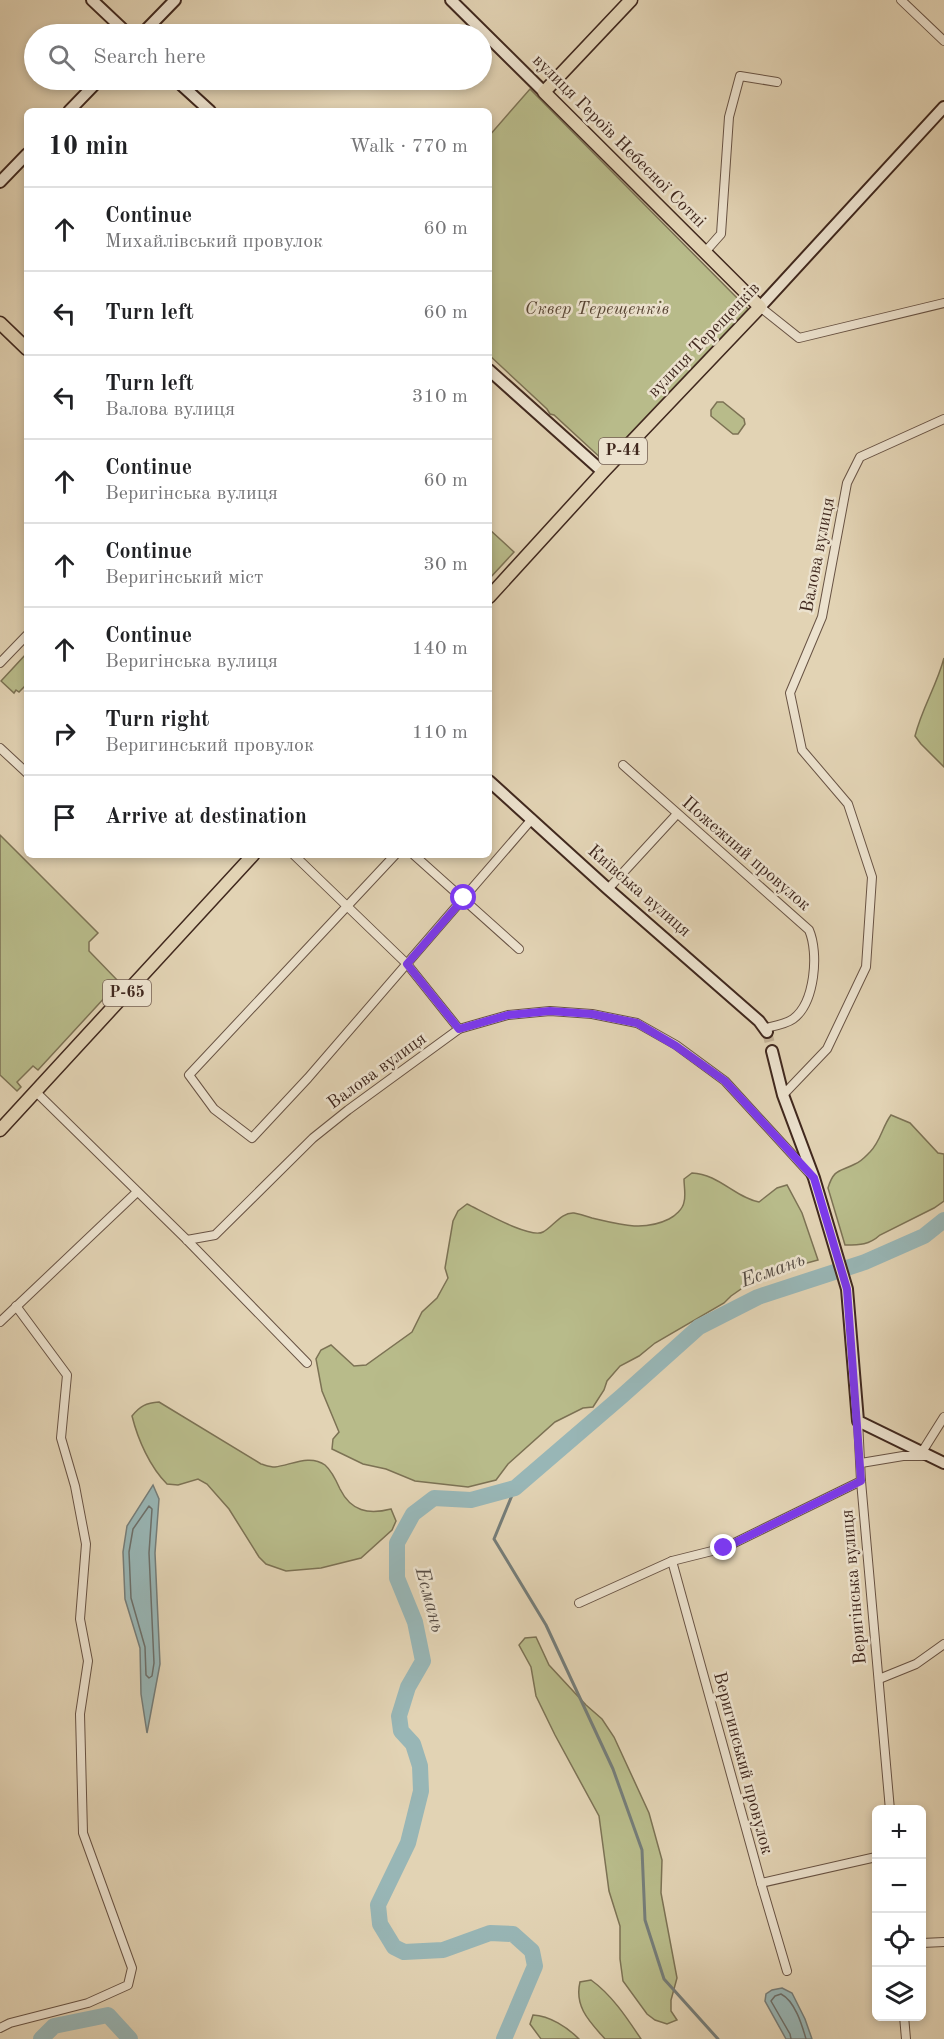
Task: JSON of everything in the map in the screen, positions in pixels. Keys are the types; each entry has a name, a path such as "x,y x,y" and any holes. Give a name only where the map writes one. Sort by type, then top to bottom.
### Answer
{"main road":[{"path":"544,92 631,0"},
{"name":"вулиця Героїв Небесної Сотні","path":"544,92 760,307"},
{"name":"вулиця Терещенків","path":"492,594 603,472 760,307"},
{"path":"0,323 24,346"},
{"name":"Р-65","path":"0,1130 250,858"}],"street":[{"path":"92,0 117,24"},
{"path":"152,24 175,0"},
{"name":"вулиця Героїв Небесної Сотні","path":"451,0 475,24"},
{"path":"902,0 944,41"},
{"name":"вулиця Героїв Небесної Сотні","path":"492,41 544,92"},
{"path":"705,252 721,234 729,117 740,76 777,82"},
{"path":"72,108 89,90"},
{"path":"187,90 207,108"},
{"name":"вулиця Терещенків","path":"760,307 944,107"},
{"path":"0,182 24,157"},
{"path":"760,307 799,338 944,303"},
{"path":"492,373 603,472"},
{"name":"Валова вулиця","path":"783,1095 826,1049 866,967 872,877 848,804 802,750 790,693 822,617 847,483 860,457 944,419"},
{"path":"0,663 24,637"},
{"path":"0,748 24,769"},
{"name":"Пожежний провулок","path":"623,765 809,930 814,941 811,991 802,1011 792,1020 766,1030"},
{"name":"Київська вулиця","path":"492,784 766,1030"},
{"path":"608,890 677,814"},
{"path":"392,858 189,1075 214,1109 252,1138 308,1078 532,819"},
{"path":"297,858 407,964 459,1029"},
{"path":"417,858 519,950"},
{"name":"Валова вулиця","path":"187,1240 215,1235 313,1138 459,1029 508,1015 550,1011 592,1014 637,1023 676,1046 725,1081 814,1178"},
{"path":"772,1051 783,1095 814,1178"},
{"path":"36,1092 187,1240 307,1363"},
{"name":"Веригінська вулиця","path":"814,1178 847,1289 861,1481 890,1805"},
{"path":"0,1322 137,1192"},
{"path":"0,2028 10,2023 87,2003 128,1985 132,1968 83,1833 80,1714 88,1661 80,1618 86,1544 75,1486 61,1438 67,1375 16,1306"},
{"path":"925,1454 944,1417"},
{"path":"858,1421 944,1463"},
{"path":"861,1463 925,1454"},
{"path":"579,1603 672,1561 724,1548 861,1481"},
{"name":"Веригинський провулок","path":"672,1561 760,1883 787,1971"},
{"path":"879,1679 916,1664 944,1644"},
{"path":"760,1883 872,1858"},
{"path":"926,1943 944,1942"},
{"path":"904,2021 906,2039"}],"green space":[{"name":"Сквер Терещенків","path":"530,89 748,309 604,461 554,415 550,414 492,358 492,133"},
{"path":"717,402 723,402 744,419 745,424 738,434 733,434 711,416 711,410"},
{"path":"492,532 514,552 492,576"},
{"path":"24,656 24,687 14,693 1,681"},
{"path":"944,658 944,767 915,736"},
{"path":"0,835 98,933 89,942 89,951 119,982 38,1070 33,1066 17,1082 21,1087 17,1091 0,1075"},
{"path":"891,1115 910,1123 938,1153 944,1154 944,1201 868,1243 845,1245 828,1188 830,1182 835,1174 859,1162 870,1152"},
{"path":"692,1173 710,1177 742,1196 759,1202 777,1188 787,1185 802,1213 818,1260 796,1266 788,1271 777,1271 757,1278 724,1303 620,1366 607,1381 593,1407 583,1408 555,1422 508,1464 496,1480 468,1487 415,1481 386,1469 363,1464 332,1449 333,1439 339,1432 322,1391 316,1359 321,1350 331,1345 354,1366 366,1365 412,1332 422,1312 437,1298 448,1278 445,1268 453,1221 458,1211 467,1204 528,1232 543,1232 569,1213 621,1224 650,1225 669,1219 680,1210 685,1200 684,1179"},
{"path":"159,1402 261,1464 275,1467 313,1460 325,1465 344,1496 355,1507 375,1512 391,1509 396,1521 392,1530 361,1558 321,1568 286,1571 266,1564 259,1557 229,1509 207,1484 198,1479 178,1485 167,1484 155,1470 141,1444 132,1416 144,1406"},
{"path":"536,1637 549,1665 602,1719 614,1737 649,1813 662,1860 661,1893 677,1978 671,2000 671,2011 677,2020 667,2024 647,2014 623,1981 620,1926 609,1891 599,1816 536,1696 531,1667 519,1645 525,1638"},
{"path":"591,1980 625,2015 641,2039 605,2039 585,2014 579,1999 580,1982"},
{"path":"533,2015 546,2017 558,2023 579,2039 541,2039 530,2024"}],"water":[{"path":"153,1485 159,1499 155,1553 160,1664 147,1733 141,1694 140,1648 125,1599 123,1552 127,1526"},
{"path":"782,1988 792,1993 812,2039 786,2039 765,2001 766,1994"}],"waterway":[{"name":"Есмань","path":"504,2039 535,1966 532,1951 513,1934 490,1933 443,1950 404,1952 394,1947 380,1924 378,1905 408,1843 421,1791 420,1766 413,1744 401,1731 399,1716 408,1687 423,1661 415,1622 397,1578 397,1543 413,1514 434,1498 471,1500 515,1488 699,1327 758,1297 865,1262 924,1236 944,1220"},
{"path":"515,1488 494,1539 546,1625 613,1769 642,1850 645,1920 664,1979 718,2039"},
{"name":"Есмань","path":"41,2039 54,2026 108,2015 130,2039"}],"tunnel":[{"path":"767,1032 772,1051"}],"route":[{"path":"464,898 407,964 459,1029 508,1015 550,1011 592,1014 637,1023 676,1046 725,1081 814,1178 847,1289 861,1481 724,1548"}]}
